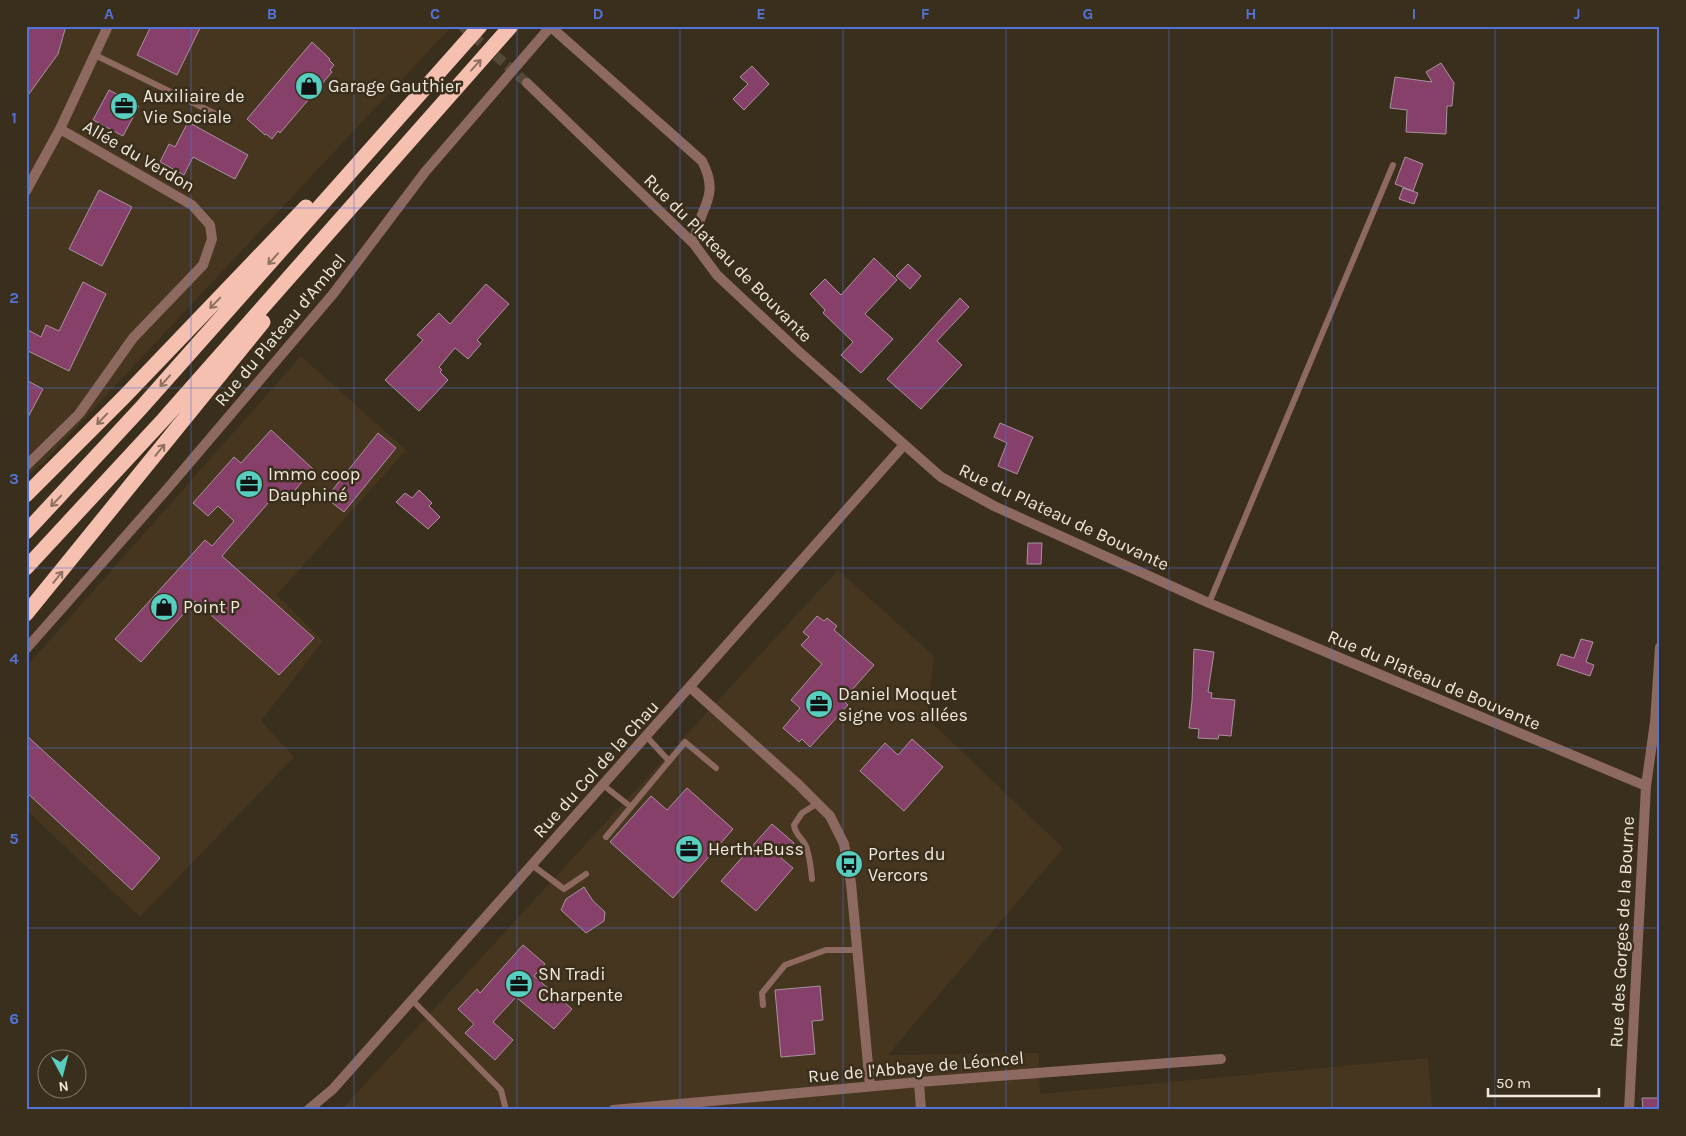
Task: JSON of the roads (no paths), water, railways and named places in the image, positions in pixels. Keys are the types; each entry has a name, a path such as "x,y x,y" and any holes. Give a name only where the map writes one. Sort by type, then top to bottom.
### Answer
{"highway":[{"path":"26,495 204,314 479,26"},
{"path":"26,532 135,415 479,26"},
{"path":"26,568 164,419 511,26"},
{"path":"26,614 409,141"}],"street":[{"name":"Allée du Verdon","path":"26,466 79,414 133,338 203,265 212,239 210,225 192,205 60,129 108,26"},
{"path":"551,27 702,161 710,176 711,194 695,229 694,244"},
{"name":"Rue du Plateau d'Ambel","path":"26,648 168,488 333,294 425,172 551,27"},
{"name":"Rue du Plateau de Bouvante","path":"527,82 694,244 717,275 903,446 941,477 994,506 1209,603 1646,786"},
{"path":"26,191 60,129"},
{"name":"Rue du Col de la Chau","path":"308,1110 333,1089 646,736 691,688 903,446"},
{"name":"Rue des Gorges de la Bourne","path":"1629,1110 1646,786 1655,722 1660,647"},
{"path":"691,688 818,803 836,828 849,864 870,1086"},
{"name":"Rue de l'Abbaye de Léoncel","path":"613,1110 686,1106 870,1086 1221,1059"},
{"path":"919,1082 921,1110"}],"lane":[{"path":"95,55 218,115"},
{"path":"1209,603 1393,165"},
{"path":"646,736 669,761"},
{"path":"606,837 685,742 716,768"},
{"path":"603,785 631,806"},
{"path":"812,879 810,858 805,844 795,832 794,825 802,813 818,803"},
{"path":"532,865 564,889 586,874"},
{"path":"763,1005 762,993 785,965 826,950 858,950"},
{"path":"412,1000 501,1090 506,1110"}],"tunnel":[{"path":"462,26 527,83"}],"place":[{"name":"Garage Gauthier","path":"309,86"},
{"name":"Auxiliaire de Vie Sociale","path":"124,106"},
{"name":"Immo coop Dauphiné","path":"249,484"},
{"name":"Point P","path":"164,607"},
{"name":"Daniel Moquet signe vos allées","path":"819,704"},
{"name":"Herth+Buss","path":"689,849"},
{"name":"Portes du Vercors","path":"849,864"},
{"name":"SN Tradi Charpente","path":"519,984"}]}
